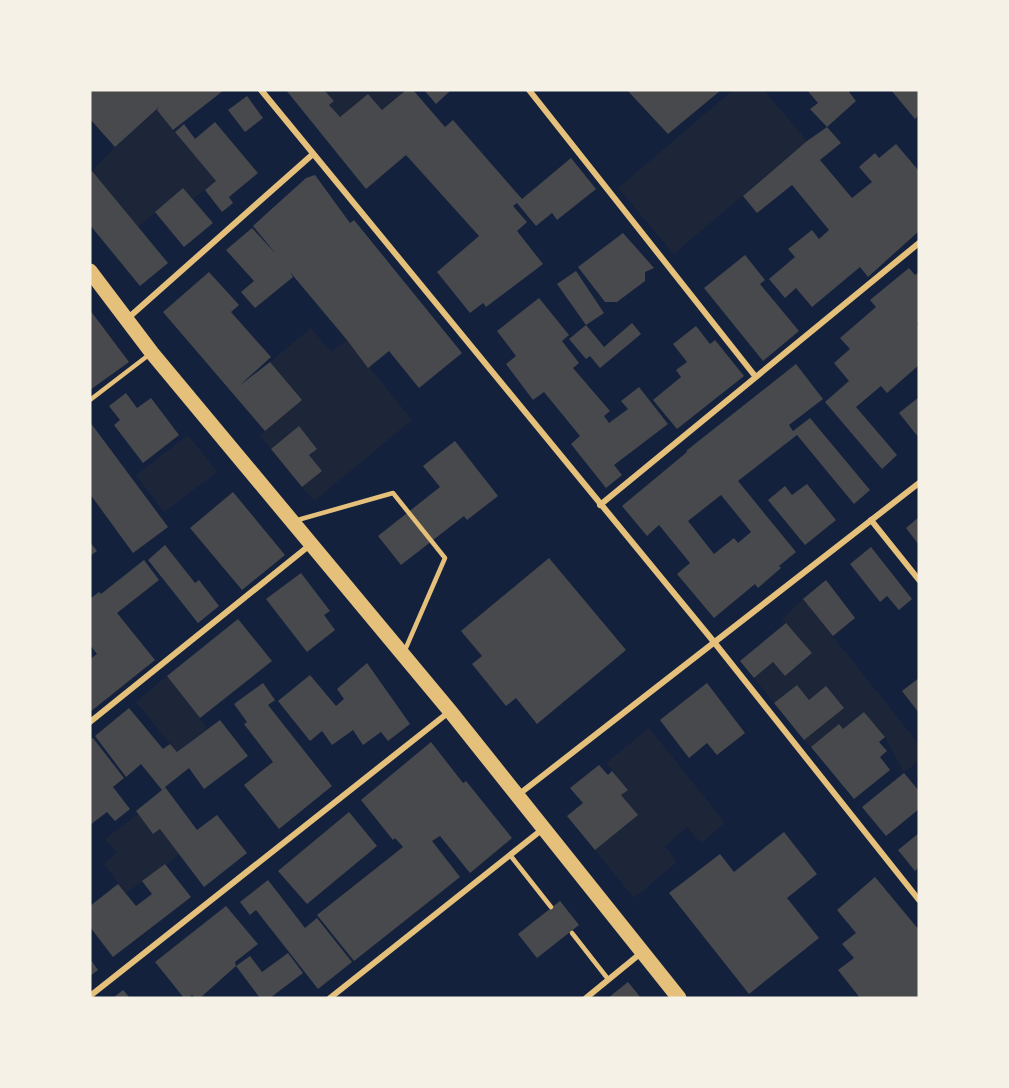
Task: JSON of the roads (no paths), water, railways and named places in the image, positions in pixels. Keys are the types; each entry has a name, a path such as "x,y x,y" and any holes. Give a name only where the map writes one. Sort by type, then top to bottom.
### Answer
{"main road":[{"path":"90,271 152,352 450,711 679,998"}],"street":[{"path":"261,90 714,642 919,900"},
{"path":"529,90 755,376"},
{"path":"127,320 313,154"},
{"path":"600,505 919,243"},
{"path":"518,795 919,483"},
{"path":"871,520 919,580"},
{"path":"90,722 311,545"},
{"path":"90,996 450,711"},
{"path":"330,998 544,828"},
{"path":"586,998 642,952"}],"lane":[{"path":"90,400 152,352"},
{"path":"292,522 393,493 445,558 403,655"},
{"path":"510,855 551,907"},
{"path":"572,933 608,980"}]}
